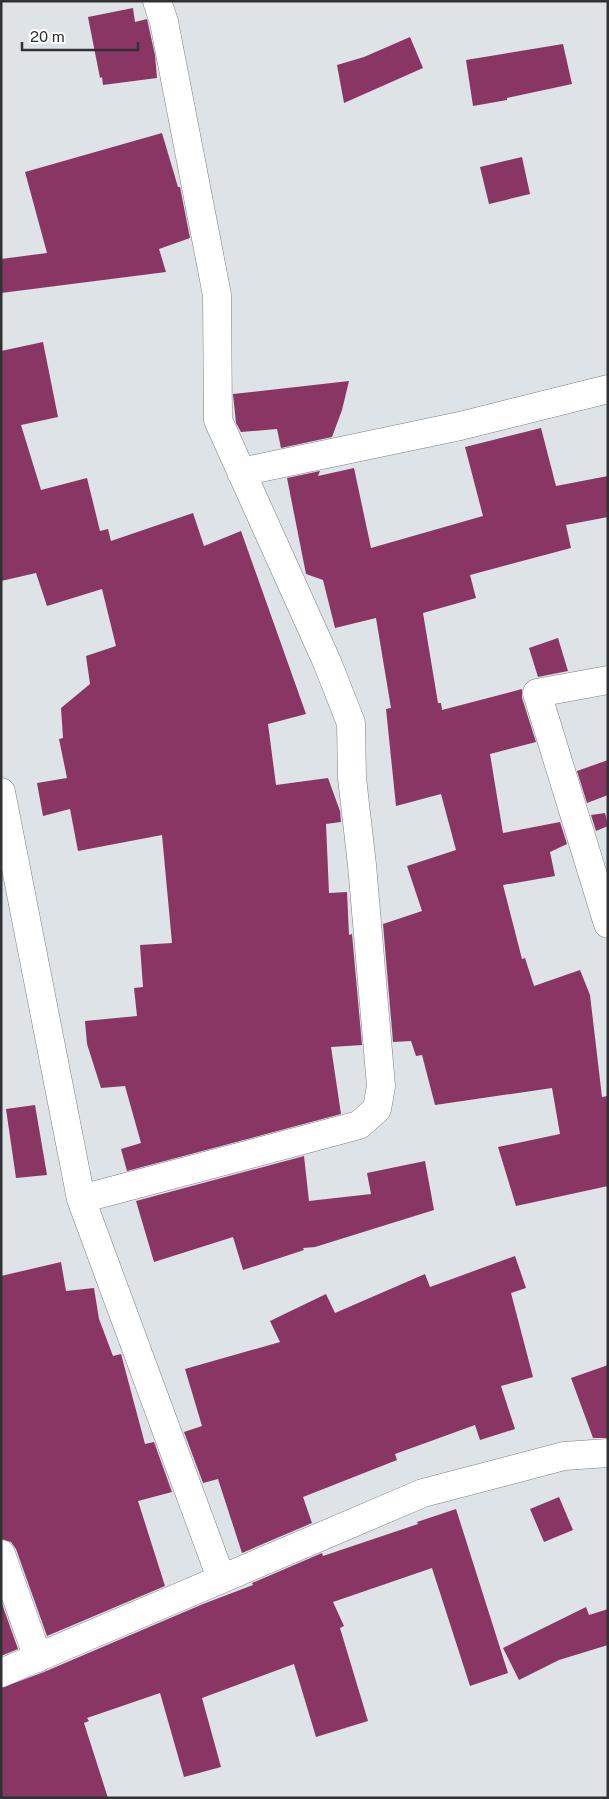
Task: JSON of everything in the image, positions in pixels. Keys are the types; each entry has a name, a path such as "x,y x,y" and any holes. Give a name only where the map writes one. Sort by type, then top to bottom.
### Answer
{"street":[{"path":"81,1200 359,1125 377,1109 382,1086 362,865 352,778 351,723 327,662 218,420 216,295 164,22 157,1"},
{"path":"241,472 460,426 608,389"},
{"path":"608,680 537,693 608,924"},
{"path":"1,792 81,1200 221,1578"},
{"path":"1,1673 423,1493 564,1456 608,1452"},
{"path":"1,1554 38,1658"}],"building":[{"path":"133,8 135,22 147,19 155,55 157,78 103,85 88,17"},
{"path":"410,37 423,68 344,103 337,65 364,57"},
{"path":"563,44 572,84 507,98 507,100 473,106 466,60"},
{"path":"162,133 178,187 180,187 190,238 159,249 166,272 1,293 1,259 47,253 25,172"},
{"path":"522,157 530,194 489,204 480,167"},
{"path":"43,342 58,417 21,425 41,490 87,478 100,531 108,529 111,541 193,513 204,546 241,531 306,714 268,724 276,785 328,778 340,811 341,822 326,824 329,893 347,892 349,935 352,934 362,1045 331,1047 341,1114 127,1171 121,1149 141,1143 125,1086 101,1088 87,1044 85,1021 137,1016 134,988 143,987 140,945 172,943 162,835 78,851 70,809 43,816 37,783 67,778 59,739 63,738 61,708 90,684 86,656 116,646 102,589 47,606 36,573 1,581 1,351"},
{"path":"349,381 342,410 332,437 281,448 277,429 241,432 236,423 233,394"},
{"path":"541,428 556,486 608,476 608,517 566,525 571,548 470,575 476,598 423,613 438,703 441,703 442,710 522,689 522,698 536,742 490,754 503,833 560,822 567,844 550,852 555,876 503,885 522,959 525,958 534,986 580,970 590,995 602,1097 608,1096 608,1186 516,1206 498,1147 560,1134 552,1088 435,1105 422,1055 416,1056 411,1041 393,1042 383,924 422,911 407,866 456,850 441,794 396,806 386,709 391,708 376,618 335,628 323,580 306,574 287,478 320,471 318,476 354,468 371,548 483,516 465,447"},
{"path":"558,638 568,671 538,677 529,648"},
{"path":"608,760 608,795 587,803 577,771"},
{"path":"605,813 608,826 596,831 591,815"},
{"path":"35,1105 47,1175 16,1178 6,1109"},
{"path":"304,1156 309,1201 371,1194 367,1173 425,1161 434,1210 315,1247 303,1248 304,1250 243,1270 233,1237 154,1262 136,1201"},
{"path":"515,1256 526,1288 511,1293 533,1377 501,1386 515,1429 480,1440 475,1425 395,1454 397,1460 303,1497 312,1523 242,1553 218,1479 203,1483 184,1432 202,1426 185,1369 280,1342 270,1321 326,1294 335,1313 425,1274 430,1287"},
{"path":"61,1262 66,1291 94,1288 99,1319 113,1356 121,1354 145,1444 154,1442 172,1492 138,1501 165,1586 47,1636 16,1549 11,1542 1,1539 1,1276"},
{"path":"608,1365 608,1438 593,1438 571,1378"},
{"path":"559,1497 573,1530 544,1542 530,1509"},
{"path":"456,1509 508,1673 470,1686 432,1568 333,1602 344,1626 340,1628 368,1721 316,1737 294,1664 202,1698 221,1767 184,1777 160,1693 87,1718 89,1721 84,1723 108,1798 1,1798 1,1688 253,1585 252,1583 322,1553 323,1556"},
{"path":"1,1601 18,1649 1,1656"},
{"path":"586,1607 589,1615 608,1609 608,1645 559,1660 519,1680 503,1648"}]}
